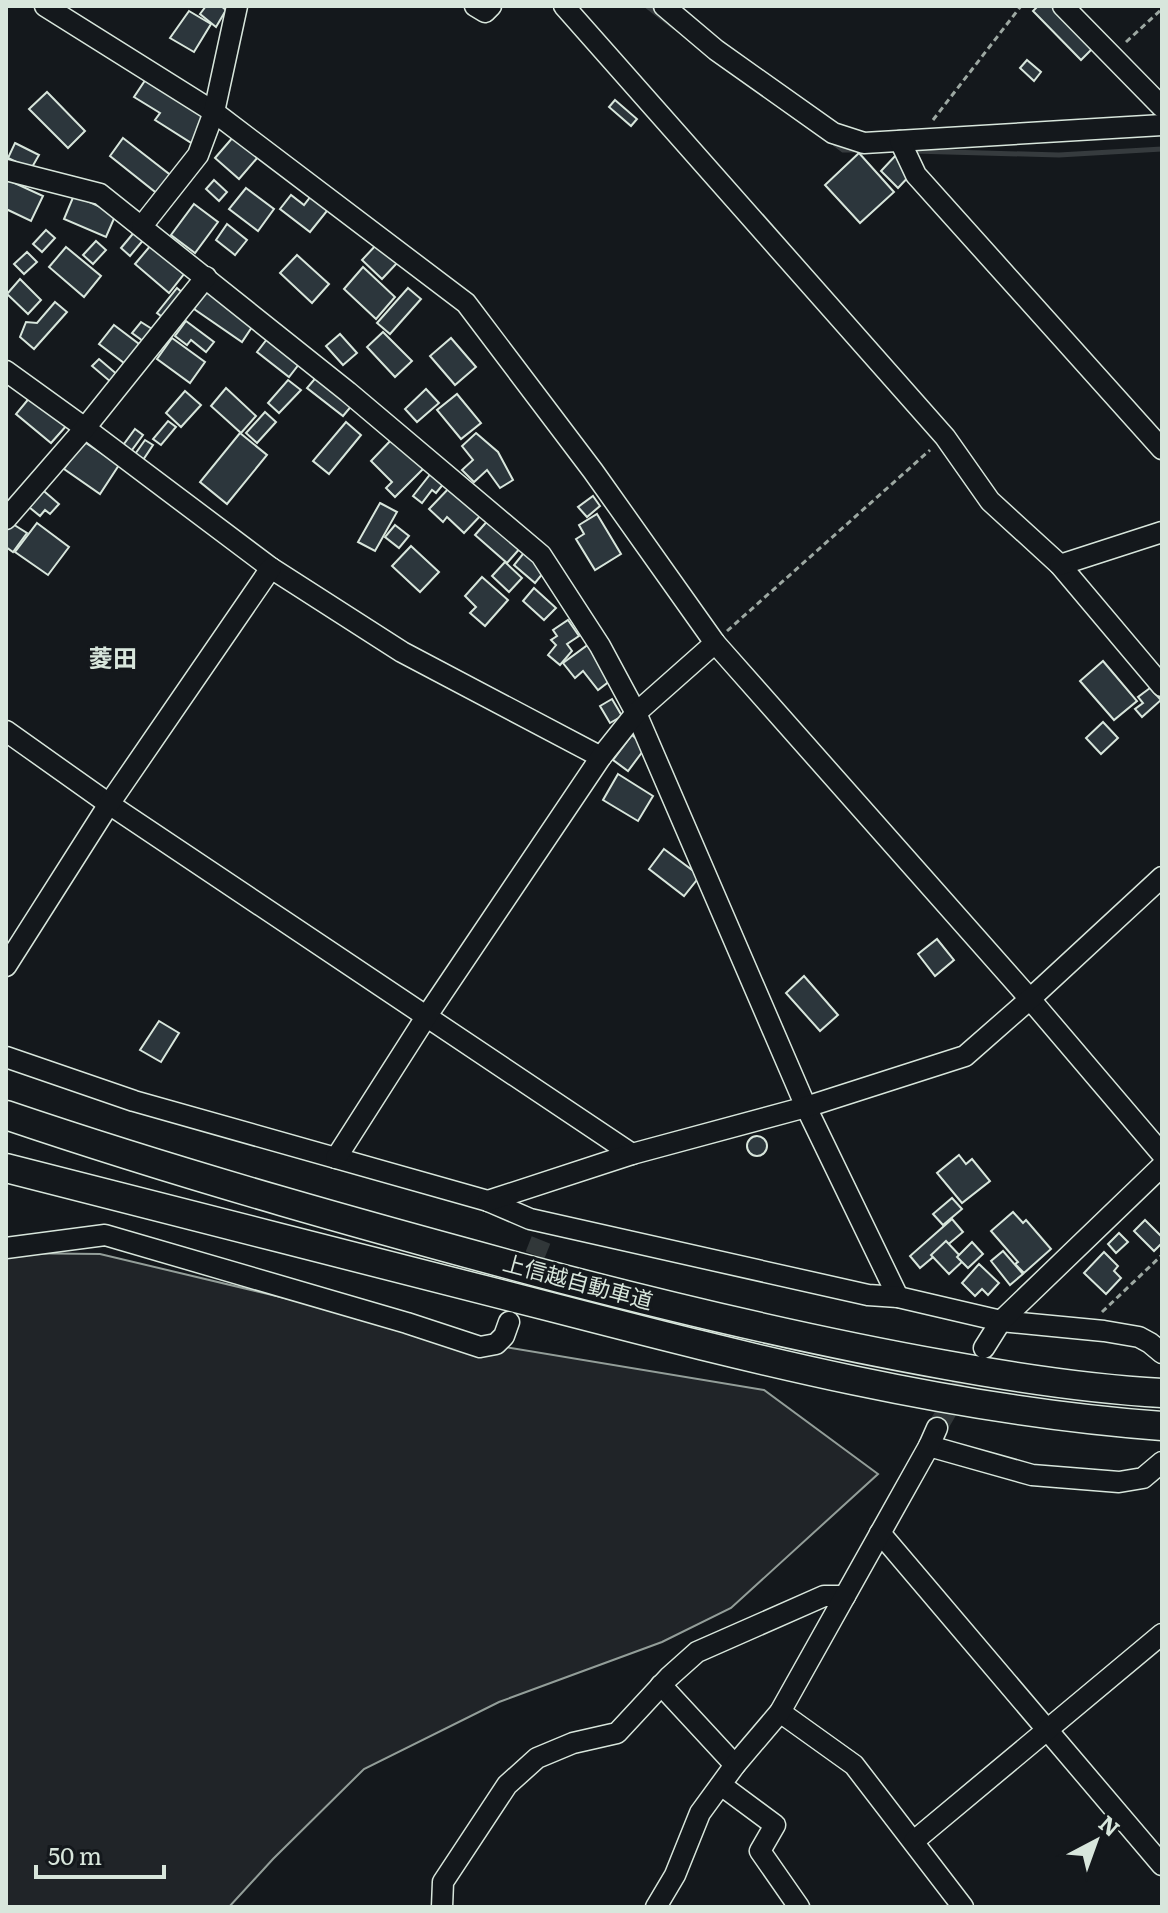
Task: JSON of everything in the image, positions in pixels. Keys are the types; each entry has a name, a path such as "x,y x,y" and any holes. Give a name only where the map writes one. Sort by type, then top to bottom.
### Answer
{"highway":[{"name":"上信越自動車道","path":"6,1115 224,1184 421,1241 758,1328 988,1372 1159,1393"},
{"name":"上信越自動車道","path":"6,1168 751,1358 979,1405 1161,1426"}],"street":[{"path":"45,6 214,112 466,303 593,471 715,643 1030,999 1162,1154"},
{"path":"142,226 198,155 214,112 237,6"},
{"path":"475,6 485,12 491,6"},
{"path":"564,6 945,437 990,501 1060,565 1162,686"},
{"path":"664,6 716,50 833,133 864,143 1162,125"},
{"path":"1063,6 1162,107"},
{"path":"909,140 916,175 1162,449"},
{"path":"6,170 100,194 348,392 541,555 600,646 636,713 806,1107 898,1297"},
{"path":"6,519 85,428 206,277"},
{"path":"6,371 271,568 402,652 601,757"},
{"path":"1060,565 1162,532"},
{"path":"6,966 109,804 271,568"},
{"path":"336,1158 426,1017 601,757 636,713 715,643"},
{"path":"6,731 109,804 632,1154"},
{"path":"488,1201 632,1154 806,1107 965,1056 1162,877"},
{"path":"6,1057 134,1101 488,1201 530,1219 543,1232 868,1295 898,1297 1001,1321 1139,1337 1162,1353"},
{"path":"984,1348 1001,1321 1162,1166"},
{"path":"6,1248 105,1235 480,1347 496,1344 504,1336 509,1322"},
{"path":"656,1907 675,1875 700,1813 780,1712 933,1437 1032,1475 1119,1482 1143,1478 1162,1462"},
{"path":"880,1533 1162,1865"},
{"path":"442,1907 443,1882 507,1785 537,1758 573,1743 617,1733 661,1685 697,1652 824,1596 845,1596"},
{"path":"914,1841 1162,1634"},
{"path":"661,1685 735,1765"},
{"path":"780,1712 854,1765 963,1907"},
{"path":"721,1785 775,1825 760,1851 799,1907"}],"path":[{"path":"909,140 1021,6"},
{"path":"1112,56 1162,9"},
{"path":"715,643 945,437"},
{"path":"1085,1329 1162,1255"}],"shaded area":[{"path":"6,1253 100,1254 457,1339 764,1390 878,1474 731,1608 662,1642 499,1702 364,1769 229,1907 6,1907"}],"building":[{"path":"206,6 221,6 226,10 216,27 200,14"},
{"path":"1038,6 1058,6 1096,45 1081,60 1033,11"},
{"path":"189,11 211,24 194,52 170,38"},
{"path":"1027,60 1041,72 1034,81 1020,68"},
{"path":"146,79 208,120 193,144 155,120 160,113 134,97"},
{"path":"47,92 85,131 68,148 29,109"},
{"path":"615,100 637,119 631,126 609,107"},
{"path":"234,136 258,157 239,179 215,158"},
{"path":"123,138 173,177 159,195 110,156"},
{"path":"15,143 39,155 31,169 8,158"},
{"path":"859,153 894,192 860,223 825,185"},
{"path":"897,154 914,171 898,188 881,171"},
{"path":"8,180 43,196 31,221 6,209"},
{"path":"214,180 227,192 219,201 206,189"},
{"path":"246,188 274,209 258,231 229,209"},
{"path":"314,192 331,206 310,232 280,209 291,195 304,205"},
{"path":"74,195 116,214 106,237 64,219"},
{"path":"194,204 218,222 195,253 171,235"},
{"path":"227,224 247,240 235,255 216,240"},
{"path":"46,230 55,238 42,252 33,244"},
{"path":"136,230 145,238 130,256 121,248"},
{"path":"96,241 106,250 93,264 83,255"},
{"path":"377,244 397,263 382,279 362,260"},
{"path":"151,245 184,274 169,293 135,264"},
{"path":"66,247 101,276 84,297 49,267"},
{"path":"27,252 37,262 24,274 14,264"},
{"path":"297,255 329,284 312,303 280,273"},
{"path":"363,267 395,297 376,319 344,289"},
{"path":"20,279 41,300 28,314 7,294"},
{"path":"177,288 184,294 165,319 157,313"},
{"path":"208,288 256,321 242,342 194,309"},
{"path":"408,288 421,299 390,334 377,323"},
{"path":"55,302 67,312 34,349 20,337 26,322 37,323"},
{"path":"186,321 214,342 206,352 191,340 187,345 175,336"},
{"path":"141,322 152,329 143,341 132,333"},
{"path":"114,325 143,347 128,366 99,344"},
{"path":"383,332 412,361 395,377 367,347"},
{"path":"271,334 303,359 289,377 257,352"},
{"path":"340,334 357,353 343,365 326,346"},
{"path":"172,338 205,362 190,383 157,359"},
{"path":"451,338 476,367 455,385 430,356"},
{"path":"99,359 119,376 112,383 92,366"},
{"path":"319,374 354,403 343,416 307,388"},
{"path":"288,380 301,390 279,413 268,403"},
{"path":"226,388 256,416 241,433 211,406"},
{"path":"426,389 439,403 417,422 405,409"},
{"path":"185,391 201,405 181,427 166,413"},
{"path":"457,394 481,423 461,439 437,410"},
{"path":"31,396 67,425 51,443 16,414"},
{"path":"265,412 276,422 257,443 246,433"},
{"path":"168,421 176,427 161,445 153,439"},
{"path":"346,422 361,435 329,474 313,461"},
{"path":"135,429 143,435 129,454 121,448"},
{"path":"240,433 267,455 227,504 200,482"},
{"path":"476,433 498,452 513,480 500,488 487,470 474,482 462,470 473,460 462,446"},
{"path":"393,438 424,468 395,497 386,488 392,482 371,461"},
{"path":"145,440 153,445 141,463 133,457"},
{"path":"83,441 119,465 100,494 64,469"},
{"path":"432,472 445,482 436,493 432,490 422,503 413,496"},
{"path":"452,485 482,514 464,533 447,517 443,522 429,509"},
{"path":"38,486 59,504 50,514 45,510 40,516 24,503"},
{"path":"593,496 600,506 587,517 578,507"},
{"path":"380,503 397,512 375,551 358,542"},
{"path":"597,514 621,554 595,570 576,539 584,534 579,525"},
{"path":"490,518 522,546 507,563 475,535"},
{"path":"8,521 27,533 13,552 6,547"},
{"path":"37,523 69,547 48,575 15,552"},
{"path":"395,525 409,536 399,548 385,537"},
{"path":"411,546 439,572 420,592 392,566"},
{"path":"527,549 548,567 535,583 514,565"},
{"path":"505,562 522,578 509,592 492,576"},
{"path":"482,577 508,600 485,626 470,613 476,607 465,596"},
{"path":"534,588 556,608 544,620 523,601"},
{"path":"568,620 579,636 567,644 572,651 560,665 548,655 556,645 551,640 557,636 553,630"},
{"path":"589,644 615,677 598,690 583,671 575,678 563,663"},
{"path":"1103,661 1137,701 1114,720 1080,681"},
{"path":"1150,688 1161,700 1142,717 1135,709 1143,703 1138,697"},
{"path":"612,699 622,716 610,723 600,706"},
{"path":"1103,722 1118,738 1101,754 1086,738"},
{"path":"632,735 646,747 628,771 613,760"},
{"path":"618,774 653,796 638,821 603,800"},
{"path":"664,849 700,876 684,896 649,869"},
{"path":"937,939 954,960 935,976 918,954"},
{"path":"804,976 838,1015 820,1031 786,993"},
{"path":"159,1021 179,1033 161,1062 140,1050"},
{"path":"753,1136 761,1136 767,1146 761,1156 753,1156 747,1150 747,1142"},
{"path":"959,1155 966,1164 972,1159 990,1181 962,1203 937,1173"},
{"path":"952,1198 962,1209 943,1225 933,1214"},
{"path":"1013,1212 1023,1223 1026,1220 1051,1249 1024,1273 991,1231"},
{"path":"952,1219 963,1232 920,1268 910,1256"},
{"path":"1145,1220 1162,1237 1162,1243 1154,1251 1134,1231"},
{"path":"1119,1233 1128,1242 1116,1253 1108,1244"},
{"path":"946,1241 964,1260 949,1274 931,1255"},
{"path":"972,1242 983,1254 968,1268 957,1257"},
{"path":"1003,1251 1023,1274 1010,1285 991,1261"},
{"path":"1104,1252 1118,1266 1114,1271 1121,1278 1106,1294 1084,1273"},
{"path":"979,1264 999,1283 988,1295 982,1289 975,1296 962,1283"}],"waterway":[{"path":"647,6 674,27"},
{"path":"831,141 843,150 859,150"},
{"path":"913,151 1059,155 1162,149"}],"tunnel":[{"path":"513,1311 541,1240"},
{"path":"937,1428 976,1361"}],"district":[{"name":"菱田","path":"113,659"}]}
